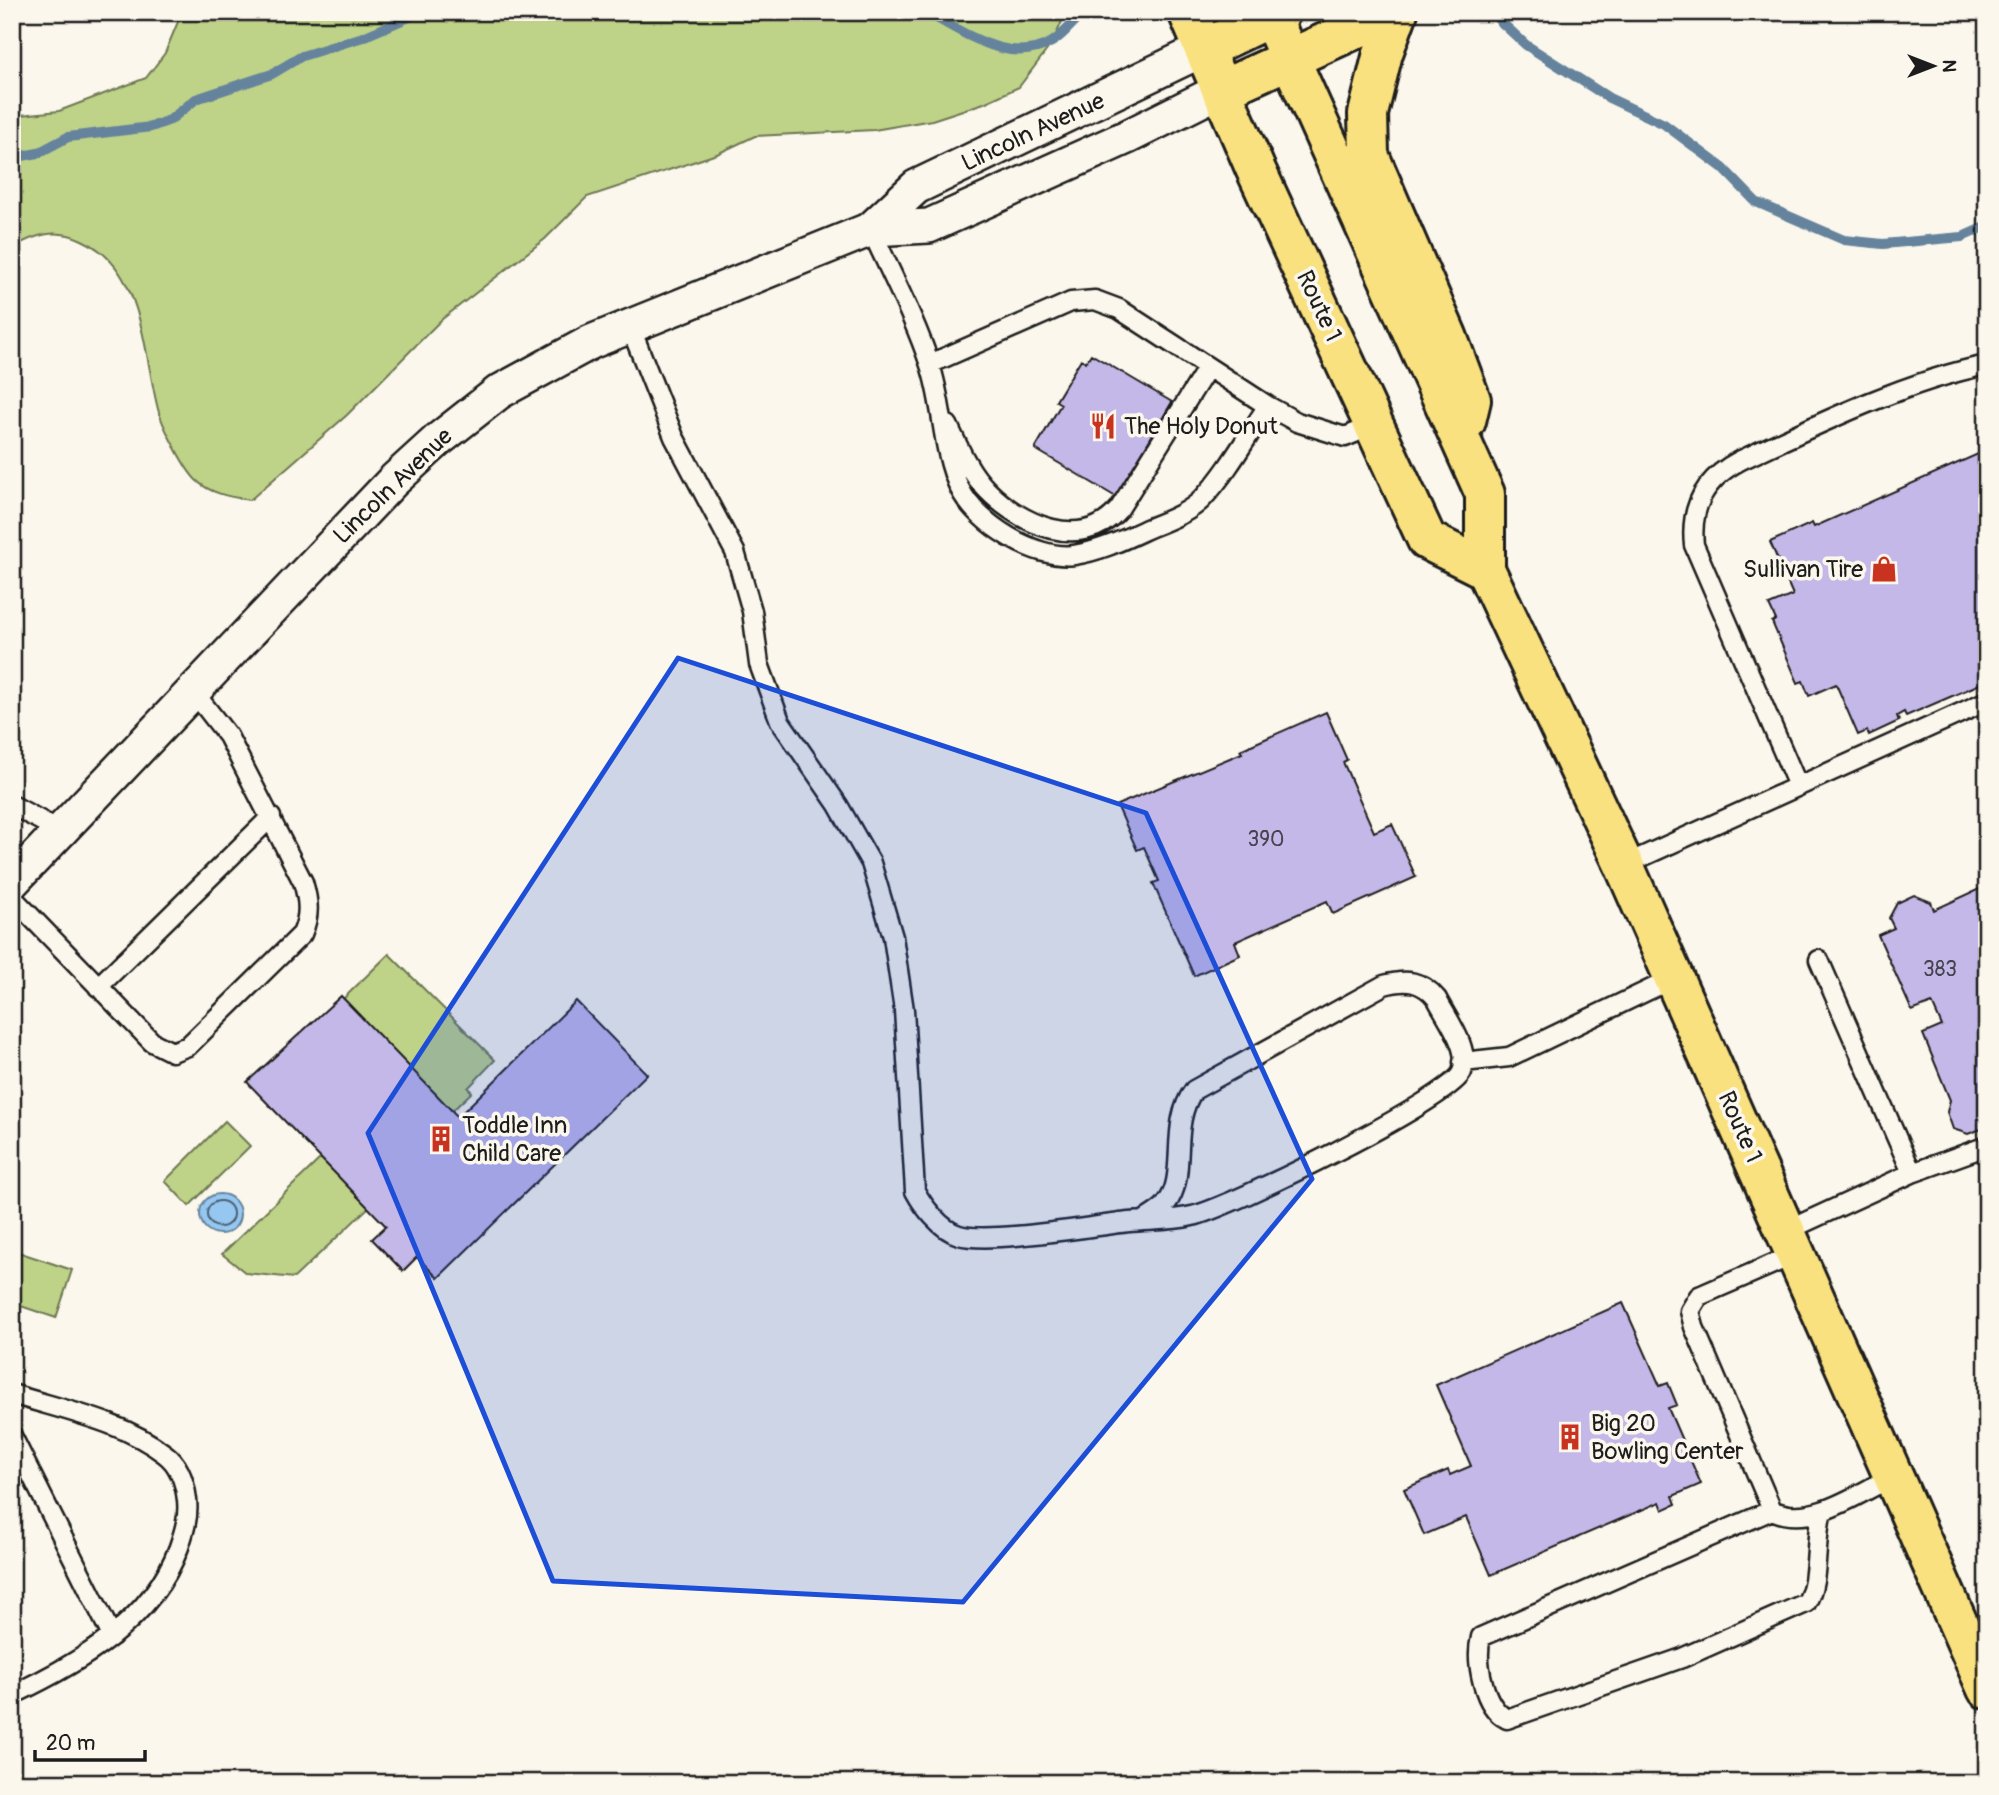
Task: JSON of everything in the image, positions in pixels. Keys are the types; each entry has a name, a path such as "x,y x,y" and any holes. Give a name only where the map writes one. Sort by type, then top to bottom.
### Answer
{"main road":[{"name":"Route 1","path":"1188,12 1221,90 1427,540 1485,569"},
{"path":"1221,90 1395,12"},
{"path":"1395,12 1368,114 1369,155 1447,336 1471,400 1461,440"},
{"name":"Route 1","path":"1274,14 1289,60 1485,494 1485,569 1624,865 1987,1689"},
{"path":"1204,49 1274,14"}],"street":[{"name":"Lincoln Avenue","path":"871,229 916,187 1204,49"},
{"name":"Lincoln Avenue","path":"12,882 393,481 438,440 519,380 591,342 871,229 929,226 1127,137 1221,90"}],"lane":[{"path":"871,229 930,363 948,456 961,491 977,513 1002,533 1052,554 1072,555 1104,549 1164,522 1203,499 1268,406"},
{"path":"930,363 1082,299 1106,302 1297,422 1345,438 1374,425"},
{"path":"630,326 674,437 736,552 752,611 759,664 780,721 838,805 871,863 893,937 904,1010 911,1169 919,1198 934,1216 958,1235 993,1236 1192,1216 1242,1198 1445,1090 1459,1079 1463,1062 1460,1043 1437,999 1422,984 1395,982 1362,995 1194,1090 1184,1103 1180,1122 1173,1192 1167,1204 1145,1220"},
{"path":"1798,786 1694,545 1692,527 1697,504 1716,476 1739,460 1909,388 1959,371 1987,365"},
{"path":"938,403 961,454 987,490 1035,525 1054,530 1082,531 1110,519 1119,509 1208,367"},
{"path":"12,898 152,1042 162,1049 179,1051 188,1046 302,934 308,921 309,906 303,882 228,736 193,691"},
{"path":"1624,865 1987,701"},
{"path":"12,805 60,831"},
{"path":"98,987 271,817"},
{"path":"1819,960 1912,1173"},
{"path":"1463,1062 1508,1057 1674,978"},
{"path":"1894,1476 1822,1511 1799,1517 1772,1510 1694,1327 1690,1311 1699,1296 1912,1173 1987,1146"},
{"path":"12,1394 120,1429 167,1455 178,1468 185,1486 188,1508 185,1528 174,1560 162,1583 141,1609 112,1636 57,1674 12,1695"},
{"path":"12,1436 112,1636"},
{"path":"1772,1510 1481,1637 1479,1646 1488,1700 1497,1714 1507,1719 1682,1658 1806,1602 1815,1582 1815,1534 1822,1511"}],"highlighted area":[{"path":"678,658 1146,813 1312,1179 963,1602 553,1581 368,1133"}],"green space":[{"path":"182,12 1066,12 1053,42 1019,87 984,103 932,120 874,130 755,136 717,154 587,197 545,239 441,320 347,415 250,500 208,489 196,480 180,456 158,409 138,314 118,270 102,253 82,240 63,234 38,236 12,248 12,116 59,111 146,78 165,53"},
{"path":"389,954 495,1060 468,1088 472,1092 452,1111 343,999"},
{"path":"225,1121 250,1146 189,1206 165,1181"},
{"path":"321,1158 369,1207 294,1278 246,1273 222,1254"},
{"path":"12,1250 72,1270 56,1318 12,1303"}],"water":[{"path":"220,1194 228,1195 234,1200 239,1206 239,1222 234,1228 228,1233 220,1234 212,1233 206,1228 201,1222 200,1214 201,1206 206,1200 212,1195"}],"building":[{"name":"The Holy Donut","path":"1091,354 1172,402 1116,497 1035,449 1061,404 1056,401 1081,359 1086,362"},
{"name":"Sullivan Tire","path":"1987,450 1987,681 1906,716 1904,712 1897,716 1899,721 1869,735 1867,731 1858,735 1836,684 1809,696 1803,681 1798,683 1772,622 1776,620 1769,605 1793,595 1770,542 1812,523 1814,527"},
{"path":"1326,712 1347,760 1343,762 1374,832 1392,824 1416,877 1333,914 1327,901 1235,942 1240,955 1194,976 1153,883 1159,881 1144,847 1137,850 1117,805 1242,753 1240,750"},
{"path":"1987,863 1987,1123 1984,1128 1968,1134 1953,1129 1947,1112 1950,1100 1923,1034 1942,1026 1932,1003 1912,1011 1878,935 1894,928 1889,918 1897,903 1914,895 1931,902 1934,910 1984,887 1981,878"},
{"name":"Toddle Inn Child Care","path":"341,996 458,1117 576,1001 647,1074 438,1278 417,1257 403,1271 372,1239 386,1226 247,1082"},
{"name":"Big 20 Bowling Center","path":"1623,1303 1660,1386 1668,1383 1677,1405 1668,1408 1701,1484 1673,1496 1676,1504 1663,1510 1660,1502 1491,1575 1466,1517 1424,1535 1404,1489 1448,1470 1450,1475 1471,1466 1436,1385"}],"waterway":[{"path":"12,158 38,153 68,137 151,127 170,120 196,99 272,74 302,56 363,37 421,12"},
{"path":"925,12 986,44 1019,51 1035,49 1052,42 1084,12"},
{"path":"1499,20 1526,45 1609,98 1664,124 1723,168 1756,202 1844,240 1883,244 1962,237 1987,226"}],"place":[{"name":"The Holy Donut","path":"1103,426"},
{"name":"Sullivan Tire","path":"1884,569"},
{"name":"Toddle Inn Child Care","path":"441,1139"},
{"name":"Big 20 Bowling Center","path":"1570,1437"}]}
